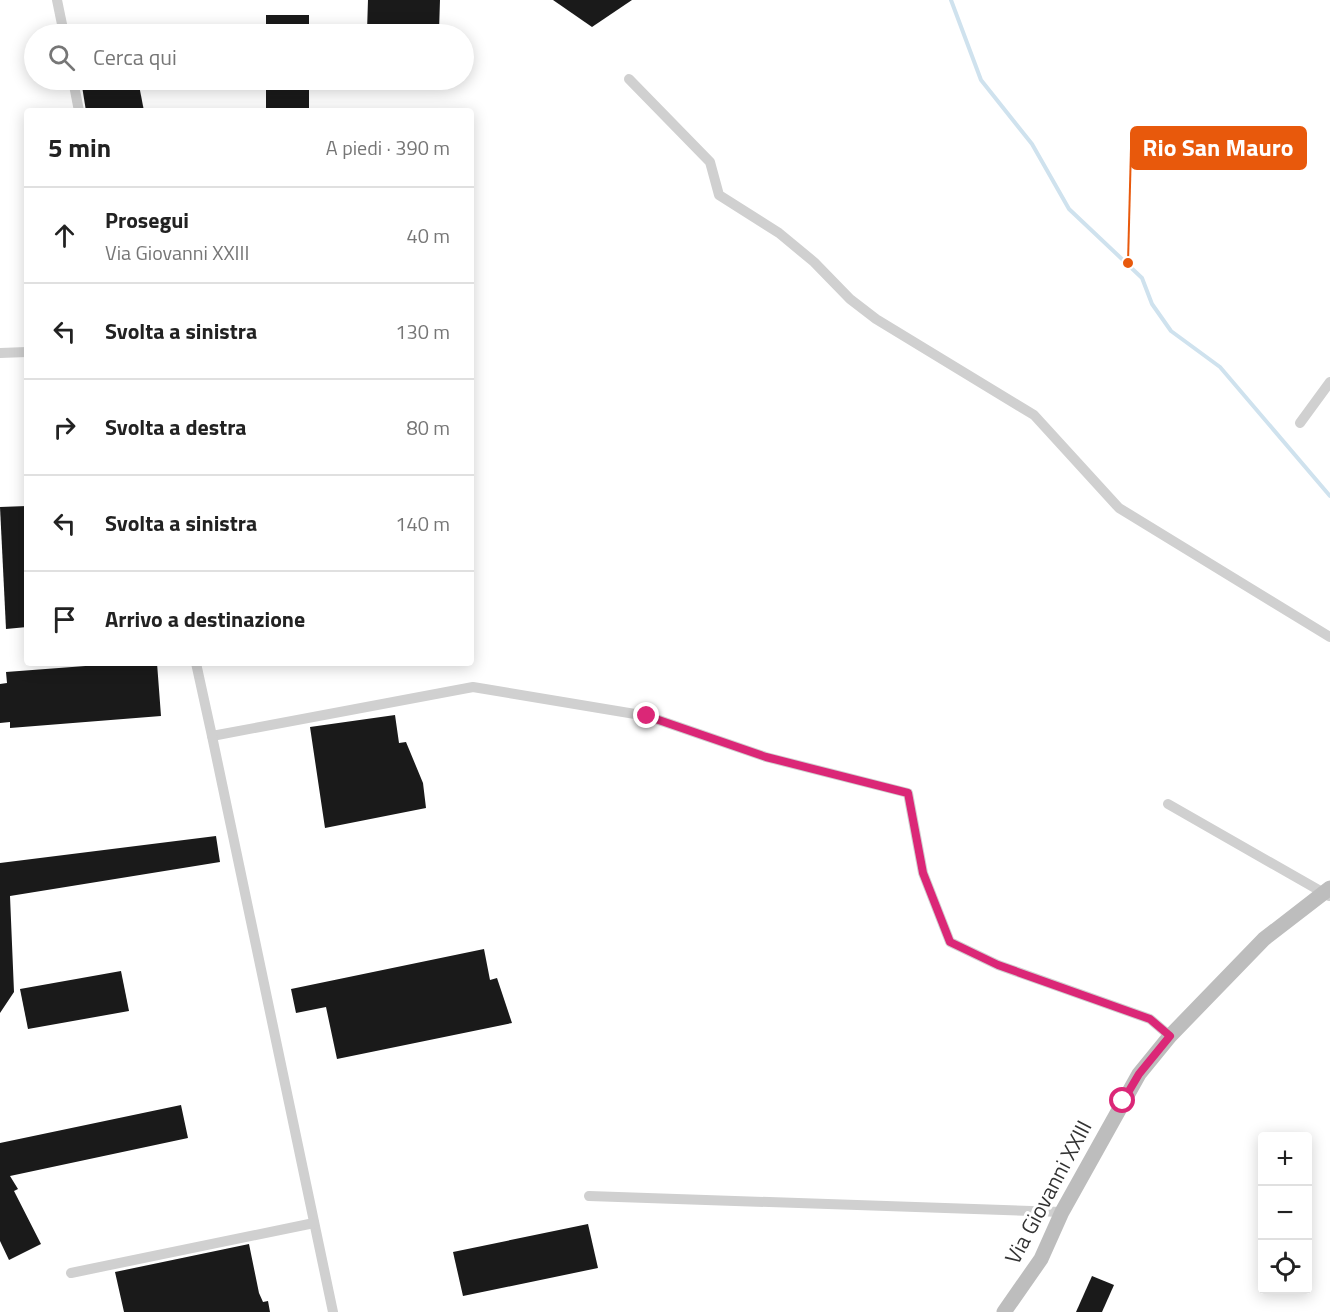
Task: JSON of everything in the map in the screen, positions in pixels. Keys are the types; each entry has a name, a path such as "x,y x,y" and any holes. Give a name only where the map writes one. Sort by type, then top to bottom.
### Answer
{"main road":[{"name":"Via Giovanni XXIII","path":"1004,1312 1041,1259 1062,1212 1139,1074 1170,1036 1264,939 1328,892"}],"street":[{"path":"57,0 62,24"},
{"path":"629,79 710,162 719,195 779,234 814,262 850,299 876,319 1034,415 1119,508 1330,638"},
{"path":"75,90 78,108"},
{"path":"0,353 24,352"},
{"path":"1300,423 1330,382"},
{"path":"197,666 333,1312"},
{"path":"212,736 473,687 647,716 766,757 908,793 923,873 950,942 998,965 1150,1019 1170,1036"},
{"path":"1167,804 1328,892"},
{"path":"590,1196 1062,1212"},
{"path":"71,1273 314,1223"}],"building":[{"path":"368,0 440,0 439,24 367,24"},
{"path":"553,0 632,0 592,27"},
{"path":"266,15 309,15 309,24 266,24"},
{"path":"83,90 140,90 143,108 86,108"},
{"path":"266,90 309,90 309,108 266,108"},
{"path":"24,506 24,627 6,629 0,507"},
{"path":"85,666 157,666 161,716 10,728 10,722 0,723 0,684 7,683 6,672"},
{"path":"395,715 399,743 406,742 423,783 426,808 325,828 310,727"},
{"path":"216,836 220,862 10,896 14,992 0,1013 0,863"},
{"path":"484,949 490,980 497,978 512,1023 337,1059 326,1007 296,1013 291,989"},
{"path":"121,971 129,1011 28,1029 20,989"},
{"path":"181,1105 188,1138 10,1176 18,1189 14,1191 41,1244 9,1260 0,1241 0,1143"},
{"path":"588,1224 598,1268 463,1296 453,1252"},
{"path":"249,1244 259,1293 263,1302 268,1301 270,1312 124,1312 115,1272"},
{"path":"1092,1276 1114,1285 1102,1312 1076,1312"}],"waterway":[{"path":"951,0 981,80 1032,144 1069,209 1142,278 1152,304 1171,331 1220,367 1330,496"}],"place":[{"name":"Rio San Mauro","path":"1128,263"}],"route":[{"path":"647,716 766,757 908,793 923,873 950,942 998,965 1150,1019 1170,1036 1139,1074 1123,1101"}]}
